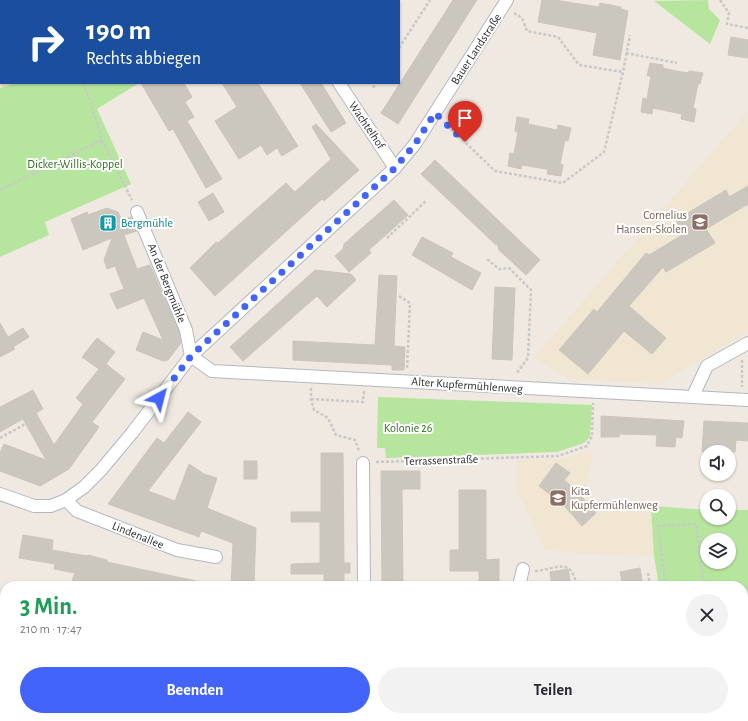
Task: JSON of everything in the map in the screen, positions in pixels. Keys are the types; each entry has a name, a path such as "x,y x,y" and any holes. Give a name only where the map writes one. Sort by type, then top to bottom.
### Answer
{"street":[{"name":"Bauer Landstraße","path":"0,494 34,506 50,506 66,500 101,470 191,356 395,168 415,144 507,0"},
{"name":"Wachtelhof","path":"339,84 395,168"},
{"name":"An der Bergmühle","path":"137,212 186,330 191,356"},
{"path":"693,396 707,366 748,343"},
{"name":"Alter Kupfermühlenweg","path":"191,356 212,371 594,393 693,396 748,400"},
{"path":"363,463 364,581"},
{"name":"Lindenallee","path":"66,500 78,511 177,550 216,557"},
{"path":"520,581 523,569"}],"path":[{"path":"400,46 430,0"},
{"path":"720,0 729,13 728,24 748,28"},
{"path":"522,18 527,31 558,37 579,65 623,72"},
{"path":"435,113 495,171 564,183 604,152 630,35"},
{"path":"626,53 677,63"},
{"path":"84,84 102,140 137,212"},
{"path":"373,88 375,84"},
{"path":"0,190 102,140"},
{"path":"388,238 426,201"},
{"path":"487,259 499,269 509,268 532,290 528,358 506,388"},
{"path":"400,296 410,303 406,381"},
{"path":"736,349 743,362 742,386"},
{"name":"Terrassenstraße","path":"363,463 558,456 587,446 592,436 594,393"},
{"path":"363,402 311,399 314,410 328,418 336,435 354,440 363,463"},
{"path":"0,438 38,417"},
{"path":"665,581 658,526 696,524 703,581"},
{"path":"523,569 537,571 568,566 572,571 575,581"},
{"path":"648,573 649,581"}],"shaded area":[{"path":"0,84 12,84 0,88"},
{"name":"Cornelius Hansen-Skolen","path":"748,111 748,332 659,384 570,379 534,358"},
{"name":"Kita Kupfermühlenweg","path":"593,450 586,491 604,506 651,506 654,556 545,550 517,490 516,460 560,459"}],"green space":[{"path":"708,0 709,9 720,20 710,44 654,1"},
{"name":"Dicker-Willis-Koppel","path":"12,84 137,84 97,109 131,184 45,222 49,235 0,257 0,88"},
{"name":"Kolonie 26","path":"378,397 592,405 590,437 584,443 557,452 386,458 385,448 377,448"},
{"path":"651,506 700,510 700,525 736,525 736,510 748,510 748,581 658,581 654,556"}],"building":[{"path":"453,0 477,0 398,124 381,113"},
{"path":"542,0 554,0 599,7 600,3 621,7 621,9 628,11 620,60 593,55 597,33 538,22"},
{"path":"731,37 748,40 748,58 728,55"},
{"path":"650,63 663,65 663,68 676,71 703,73 700,84 698,84 693,108 696,109 694,122 681,119 682,114 653,108 652,114 641,112 643,98 647,99 651,76 647,76"},
{"path":"142,84 185,84 192,97 185,102 194,117 187,121 222,179 206,188 173,129 169,131"},
{"path":"223,84 259,84 298,146 282,156 277,148 267,155 261,145 239,159 215,121 237,107"},
{"path":"301,84 322,84 346,123 331,132"},
{"path":"517,117 529,119 528,124 557,130 558,125 571,128 568,141 565,140 560,164 563,165 561,176 547,174 548,170 546,169 522,165 521,169 508,166 510,153 514,154 518,132 515,131"},
{"path":"316,124 359,170 324,201 322,199 215,296 190,268 216,242 218,243 286,183 295,192 331,159 312,127"},
{"path":"435,160 540,260 526,275 499,250 497,243 496,245 421,174"},
{"path":"748,186 748,204 706,229 715,243 666,272 663,267 629,306 666,338 652,354 624,331 588,374 559,350 594,309 597,312 646,253 649,255 684,234 676,220 726,190 729,197"},
{"path":"213,193 224,212 209,221 198,202"},
{"path":"394,200 408,215 369,250 371,253 349,272 335,256 343,249 344,244"},
{"path":"107,208 118,212 122,220 131,217 137,231 124,235 137,269 150,265 179,332 181,343 168,360 163,361 136,350 143,332 163,340 144,298 117,309 110,294 124,289 115,266 107,269 104,260 112,238 83,250 71,219 87,212 88,215"},
{"path":"422,237 453,253 451,257 481,273 472,290 412,255"},
{"path":"315,270 351,274 356,280 327,307 317,296 243,361 230,347"},
{"path":"379,275 397,276 394,346 405,347 404,370 392,370 392,365 293,360 293,341 375,345"},
{"path":"495,287 515,288 512,360 492,359"},
{"path":"0,323 8,337 23,328 29,337 13,347 15,349 0,357"},
{"path":"97,338 115,352 106,364 125,379 92,422 99,427 69,469 40,486 0,471 0,453 4,444 46,460 23,419 0,432 0,407 33,390 43,409 36,413 54,445 83,404 76,398 99,369 82,357"},
{"path":"188,412 201,422 148,491 175,501 189,464 204,474 217,478 207,508 256,528 254,581 231,581 233,543 201,531 199,537 108,504 157,438 164,443"},
{"path":"601,416 684,421 682,438 676,437 675,447 656,446 657,435 620,434 619,437 601,437"},
{"path":"704,421 748,423 748,441 736,440 736,445 702,445"},
{"path":"321,453 343,453 344,563 350,563 350,573 344,573 344,581 324,581 324,574 291,574 291,564 320,563 320,522 291,522 291,512 321,512"},
{"path":"244,461 257,461 257,479 244,479"},
{"path":"556,463 570,473 564,480 575,489 596,513 582,526 554,494 552,496 539,486"},
{"path":"381,471 420,471 420,489 402,489 403,581 382,581"},
{"path":"459,490 486,490 486,560 499,559 499,581 479,581 479,571 450,571 450,550 459,550"},
{"path":"23,535 53,540 52,550 88,555 107,560 107,562 196,581 76,581 72,580 75,573 54,569 55,564 19,558"},
{"path":"640,568 642,581 622,581 620,572"},
{"path":"568,569 570,581 551,581 550,572"}],"place":[{"name":"Cornelius Hansen-Skolen","path":"700,222"},
{"name":"Bergmühle","path":"108,223"},
{"name":"Kita Kupfermühlenweg","path":"558,498"}],"route":[{"path":"159,398 191,356 276,276 395,168 415,144 435,113 465,142"}]}
